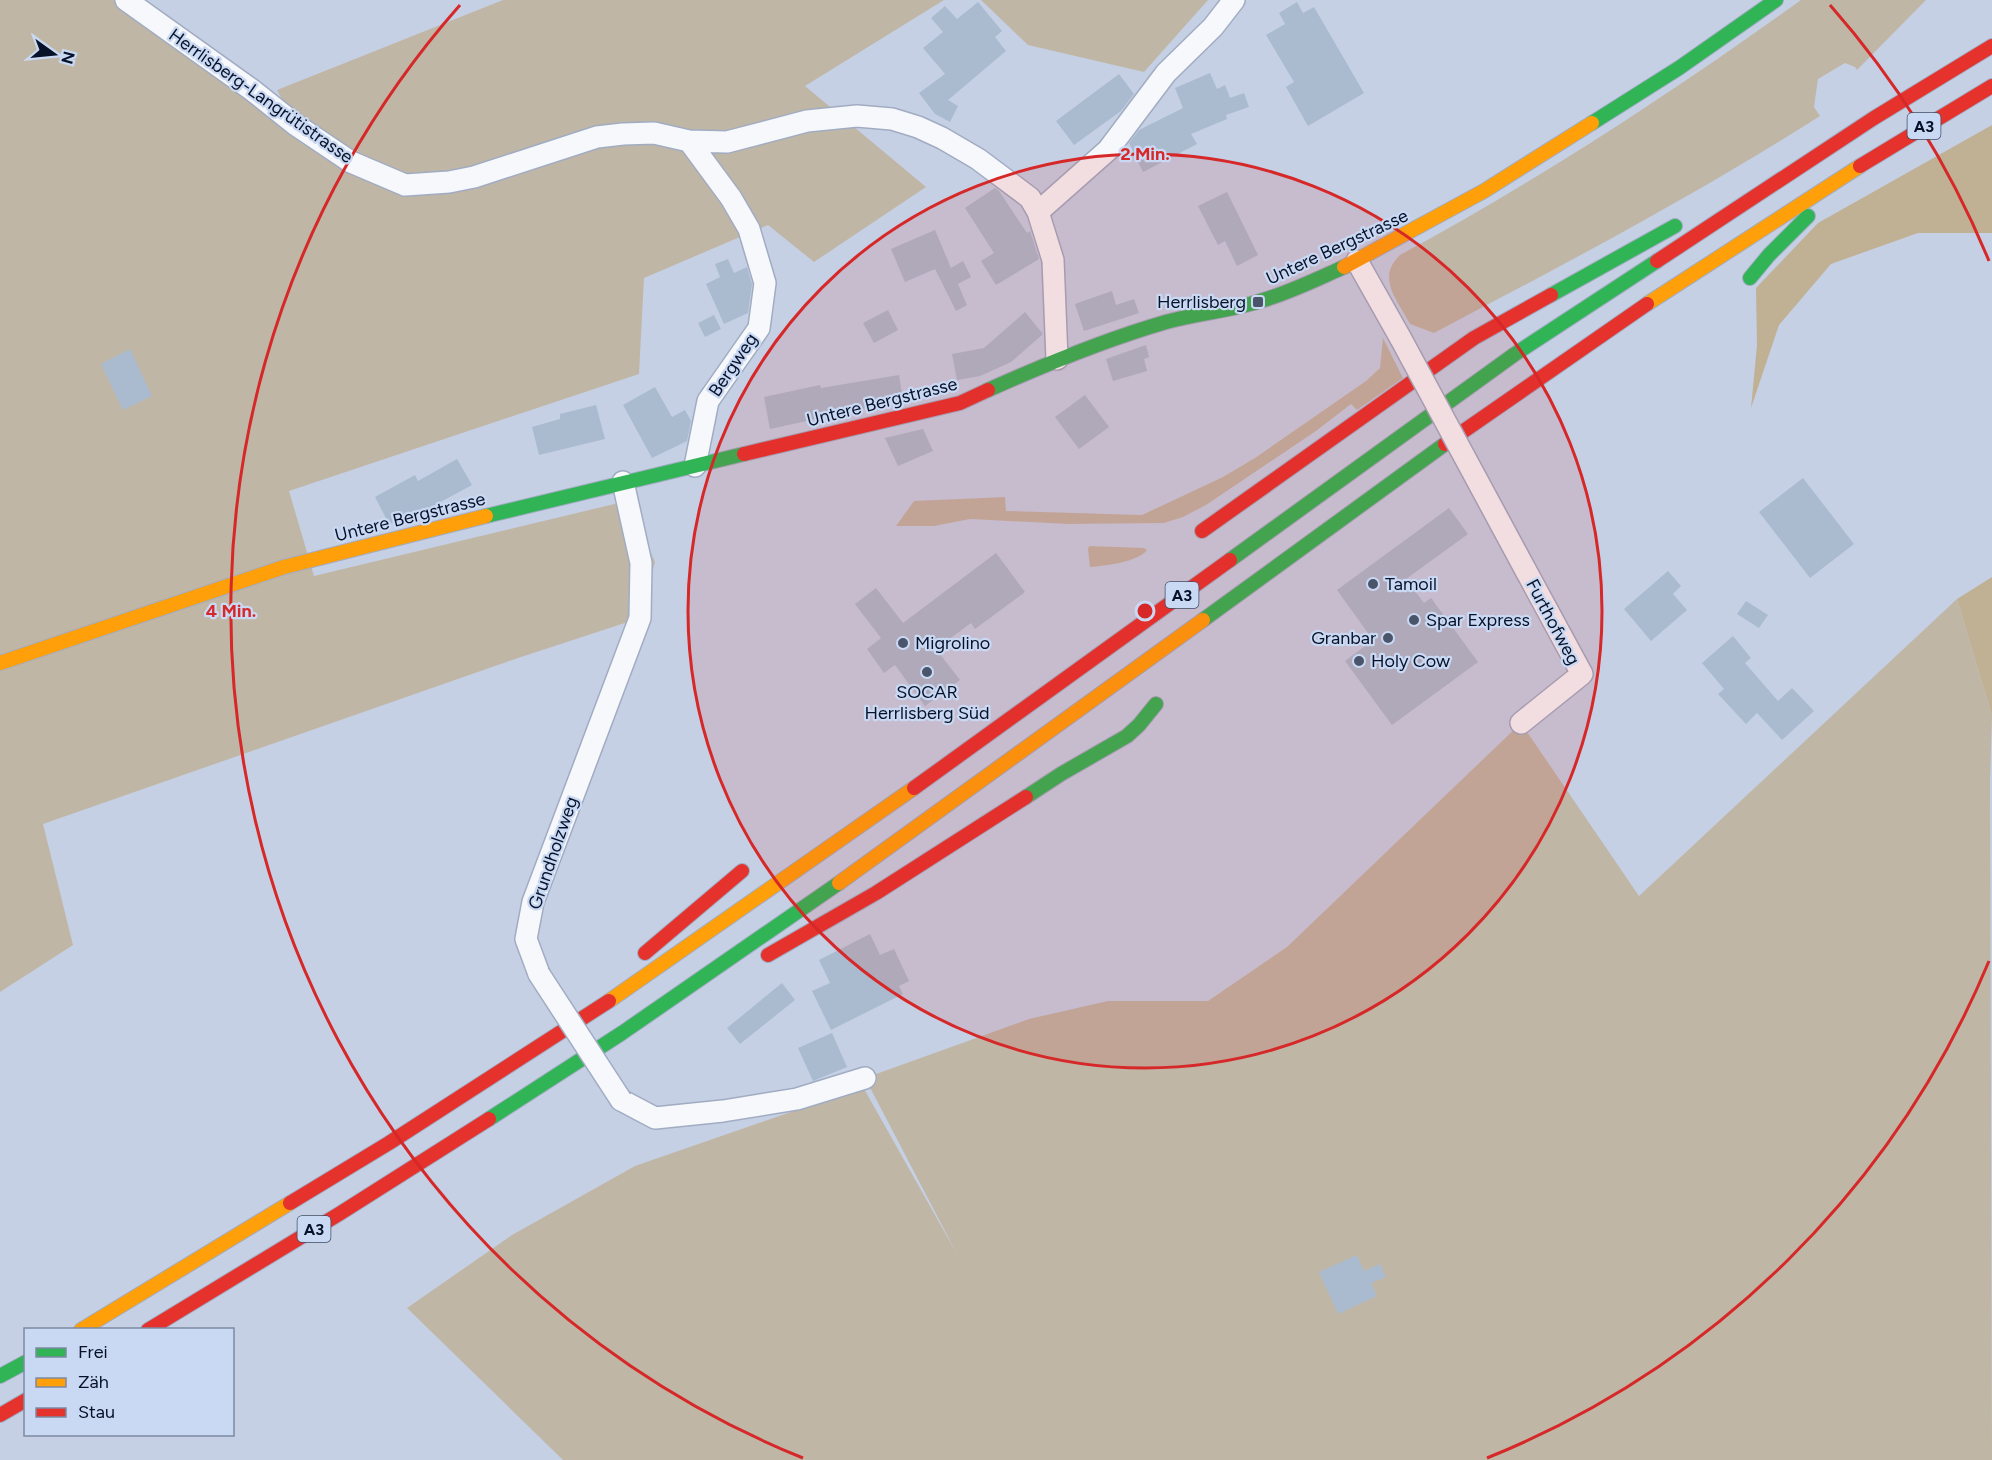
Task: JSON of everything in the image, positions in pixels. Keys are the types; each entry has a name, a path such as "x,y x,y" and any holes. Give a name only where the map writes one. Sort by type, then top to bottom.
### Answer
{"main road":[{"name":"Untere Bergstrasse","path":"0,663 284,567 623,482 960,403 1057,359 1117,337 1169,321 1258,302 1357,261 1427,224 1679,68 1776,0"},
{"name":"A3","path":"83,1328 274,1214 494,1077 629,988 867,822 1515,354 1874,118 1992,46"},
{"name":"A3","path":"150,1328 397,1178 618,1036 906,836 1543,376 1746,239 1992,86"},
{"path":"1729,197 1874,118"},
{"path":"1750,278 1777,247 1858,168"},
{"path":"1202,531 1474,338 1687,219"},
{"path":"754,962 818,928 950,847 1072,766 1101,753 1136,728 1156,704"},
{"path":"636,960 742,871"},
{"path":"618,1036 723,979"},
{"path":"494,1077 600,990"},
{"path":"0,1376 24,1363"},
{"path":"0,1415 24,1401"}],"street":[{"name":"Herrlisberg-Langrütistrasse","path":"126,0 252,90 296,125 351,162 405,185 449,182 474,177 597,137 623,134 654,133 689,141 727,142 807,121 857,116 892,119 918,127 978,159 1030,198 1038,212 1053,260 1057,359"},
{"path":"1038,212 1108,150 1166,74 1213,27 1234,0"},
{"name":"Bergweg","path":"689,141 731,198 749,230 765,283 759,328 708,401 695,466"},
{"name":"Furthofweg","path":"1357,261 1582,674 1521,723"},
{"name":"Grundholzweg","path":"623,482 641,563 640,618 533,902 526,939 539,974 621,1100 655,1118 723,1111 797,1099 865,1078"}],"shaded area":[{"path":"0,0 123,0 295,124 277,90 503,0 944,0 805,86 926,187 814,262 768,225 644,278 639,374 289,491 314,576 627,501 655,562 640,618 515,659 43,824 73,945 0,992"},
{"path":"981,0 1208,0 1144,72 1028,45"},
{"path":"1801,0 1926,0 1857,70 1845,63 1818,79 1814,107 1820,116 1678,201 1434,333 1410,324 1391,289 1389,280 1393,264 1400,255 1605,134"},
{"path":"1992,125 1992,233 1918,233 1831,264 1779,325 1751,408 1757,345 1756,288 1818,223"},
{"path":"1383,338 1403,378 1357,410 1351,404 1316,431 1206,505 1183,517 1164,523 1068,524 970,519 934,526 896,526 914,501 1005,497 1006,511 1142,515 1223,477 1255,458 1366,381 1380,368"},
{"path":"1089,546 1147,550 1136,558 1090,567"},
{"path":"1992,577 1992,716 1957,599"},
{"path":"1957,599 1992,716 1990,781 1992,1460 563,1460 407,1308 512,1235 635,1166 863,1087 957,1254 865,1078 1029,1019 1108,1001 1208,1001 1287,947 1521,723 1639,896"}],"building":[{"path":"978,2 1002,31 995,37 1006,51 948,100 958,106 950,122 935,114 919,93 945,74 923,48 943,32 931,18 945,6 957,19"},
{"path":"1297,2 1303,13 1314,7 1364,93 1308,126 1286,87 1294,82 1266,35 1285,24 1279,13"},
{"path":"1210,73 1217,89 1225,85 1230,98 1244,93 1249,107 1226,115 1227,119 1191,134 1197,144 1143,172 1129,143 1139,130 1183,108 1175,88"},
{"path":"1119,74 1134,94 1121,111 1074,145 1056,121"},
{"path":"995,188 1027,233 1030,231 1039,259 996,285 981,261 994,253 965,208"},
{"path":"1227,192 1258,255 1237,266 1225,241 1218,245 1198,206"},
{"path":"935,230 951,268 963,261 971,277 958,284 967,305 956,311 935,269 905,282 891,249"},
{"path":"728,259 734,273 747,267 752,284 748,313 724,324 706,284 720,277 715,264"},
{"path":"1112,291 1116,305 1134,299 1139,313 1084,331 1075,304"},
{"path":"888,310 898,330 874,343 863,323"},
{"path":"1025,312 1043,334 1011,362 980,376 957,380 952,354 984,348"},
{"path":"714,315 721,329 705,337 698,323"},
{"path":"1146,345 1149,357 1144,359 1147,371 1113,381 1106,359"},
{"path":"130,349 152,396 123,410 101,364"},
{"path":"899,375 903,400 770,429 764,397 820,385 821,388"},
{"path":"655,387 672,417 685,410 691,421 687,441 652,458 623,405"},
{"path":"1085,395 1109,427 1079,449 1055,417"},
{"path":"596,405 605,439 539,455 532,427 560,419 560,414"},
{"path":"923,429 933,451 898,466 885,438"},
{"path":"457,459 472,485 409,519 389,524 375,497 415,475 418,481"},
{"path":"1803,478 1854,544 1810,578 1759,512"},
{"path":"1449,508 1468,534 1406,579 1424,603 1431,598 1478,662 1392,725 1345,661 1373,640 1337,590"},
{"path":"996,553 1025,592 975,629 971,623 936,649 960,680 925,706 895,665 884,673 867,649 881,638 855,604 876,588 903,623"},
{"path":"1668,571 1681,586 1673,594 1687,610 1651,641 1624,609"},
{"path":"1746,601 1768,615 1759,628 1737,614"},
{"path":"1733,636 1751,658 1745,663 1778,701 1792,688 1814,711 1782,740 1757,713 1746,724 1718,694 1724,689 1702,663"},
{"path":"870,934 880,955 894,949 909,981 899,986 903,994 831,1030 812,991 830,983 819,960"},
{"path":"782,983 795,1000 740,1044 727,1028"},
{"path":"832,1033 847,1067 813,1081 798,1048"},
{"path":"1357,1255 1364,1271 1380,1264 1386,1277 1371,1283 1377,1296 1338,1314 1319,1272"}],"traffic: fast":[{"path":"1592,123 1679,68 1776,0"},
{"path":"1750,278 1769,255 1808,216"},
{"path":"1551,295 1675,226"},
{"path":"1230,560 1515,354 1657,261"},
{"path":"988,390 1053,362 1143,329 1271,298 1344,267"},
{"path":"1203,620 1445,444"},
{"path":"486,516 744,454"},
{"path":"1026,797 1127,736 1156,704"},
{"path":"489,1119 622,1033 839,883"},
{"path":"0,1376 24,1363"}],"traffic: slow":[{"path":"1344,267 1484,191 1592,123"},
{"path":"1647,304 1860,166"},
{"path":"0,663 284,567 486,516"},
{"path":"839,883 1203,620"},
{"path":"609,1001 914,788"},
{"path":"84,1328 290,1203"}],"traffic: jam":[{"path":"1657,261 1874,118 1992,46"},
{"path":"1860,166 1992,86"},
{"path":"1202,531 1474,338 1551,295"},
{"path":"1445,444 1647,304"},
{"path":"744,454 960,403 988,390"},
{"path":"914,788 1230,560"},
{"path":"768,955 876,893 1026,797"},
{"path":"645,953 742,871"},
{"path":"290,1203 389,1143 609,1001"},
{"path":"151,1328 339,1214 489,1119"},
{"path":"0,1415 24,1401"}],"place":[{"name":"Herrlisberg","path":"1258,302"},
{"name":"Tamoil","path":"1373,584"},
{"name":"Spar Express","path":"1414,620"},
{"name":"Granbar","path":"1388,638"},
{"name":"Migrolino","path":"903,643"},
{"name":"Holy Cow","path":"1359,661"},
{"name":"SOCAR Herrlisberg Süd","path":"927,672"}]}
